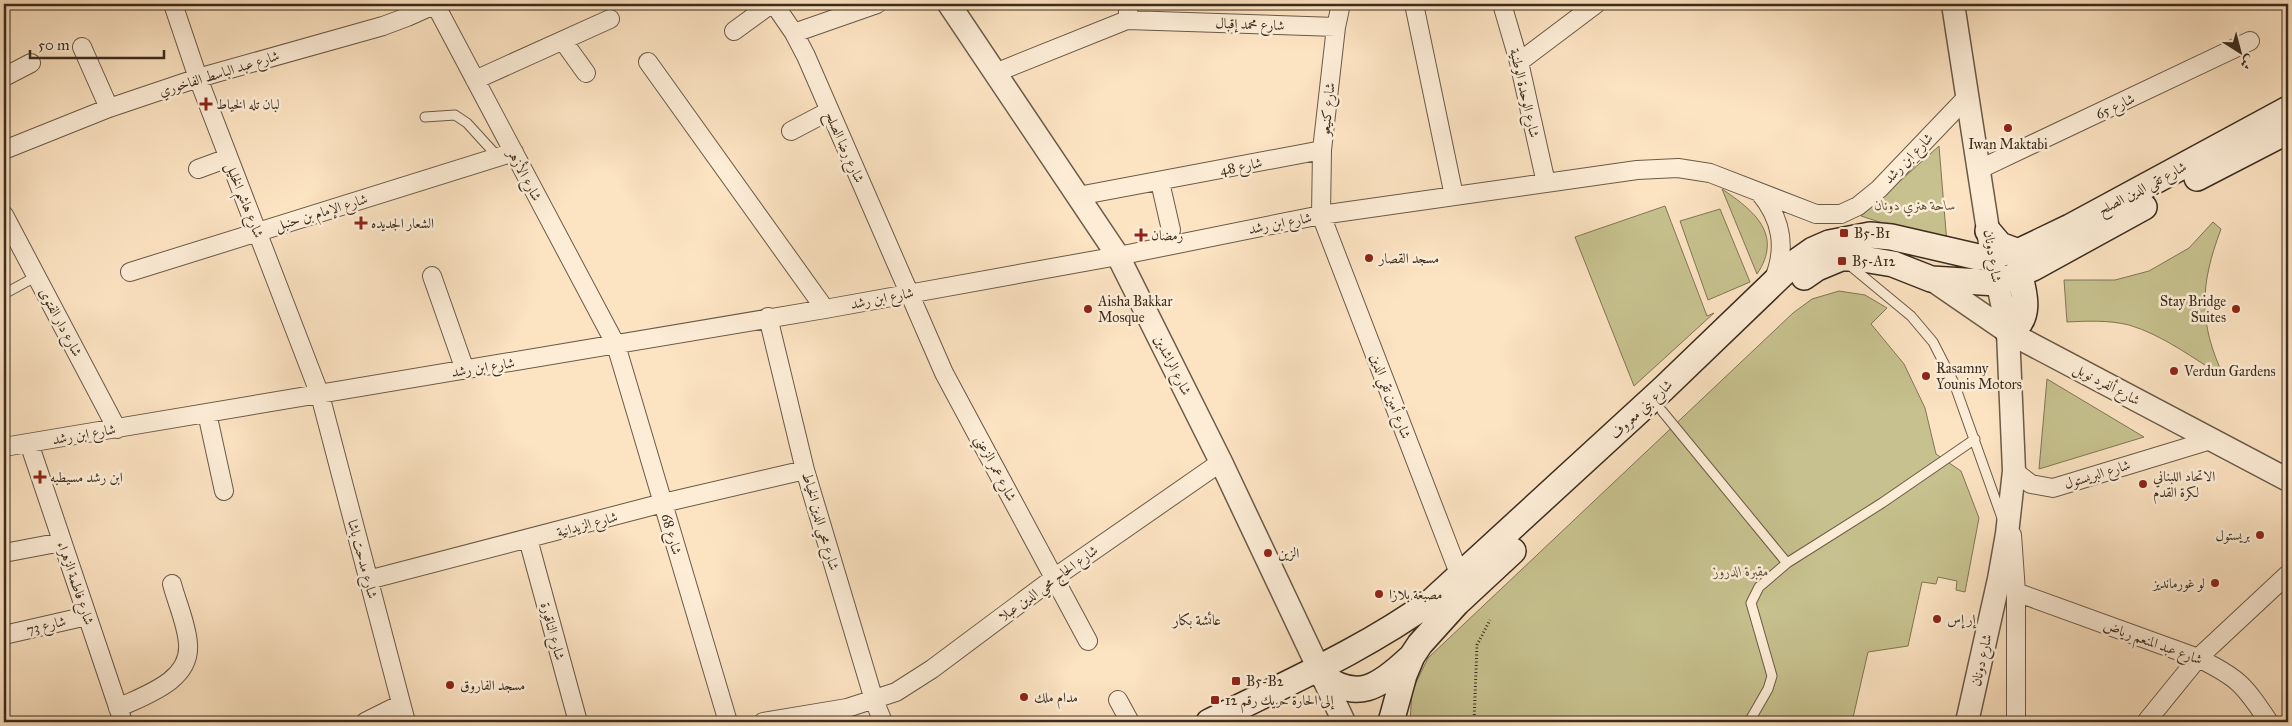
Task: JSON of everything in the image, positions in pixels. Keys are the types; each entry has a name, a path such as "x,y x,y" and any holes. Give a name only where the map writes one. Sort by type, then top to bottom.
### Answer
{"main road":[{"name":"شارع تقي الدين الصلح","path":"2011,269 2070,227 2288,109"},
{"name":"شارع تقي الدين الصلح","path":"1992,256 2011,269 2033,268 2195,179 2288,131"},
{"path":"1988,231 2000,245 2025,298 2021,324 2008,332"},
{"name":"شارع بني معروف","path":"1391,722 1400,688 1412,656 1420,644 1457,603 1662,411 1675,387 1794,264 1813,250 1829,243 1858,236 1879,234 1978,257 1992,256"},
{"name":"شارع بني معروف","path":"1209,722 1318,671 1398,624 1433,600 1675,387 1791,287 1817,268 1841,258 1867,258 1931,279 2011,269"},
{"path":"1318,671 1338,686 1347,690 1366,689 1383,681 1412,656"}],"street":[{"name":"شارع هاشم الخليل","path":"173,4 228,158 258,231 320,395"},
{"name":"شارع عبد الباسط الفاخوري","path":"4,150 109,108 198,78 383,26 435,4"},
{"name":"شارع الأزهر","path":"435,4 475,80 506,155 616,345"},
{"path":"734,31 773,4"},
{"name":"شارع رضا الصلح","path":"773,4 794,33 910,293"},
{"path":"794,33 876,4"},
{"name":"شارع الراشدين","path":"949,4 1118,256 1221,462 1318,671 1344,722"},
{"name":"شارع كنيعو","path":"1321,215 1322,150 1336,28 1341,4"},
{"path":"1414,4 1454,196"},
{"name":"شارع الوحدة الوطنية","path":"1502,4 1519,62 1546,183"},
{"path":"1519,62 1596,4"},
{"name":"شارع دونان","path":"1953,4 1992,256"},
{"name":"شارع محمد إقبال","path":"995,73 1128,12 1336,28"},
{"path":"475,80 610,19"},
{"name":"شارع 65","path":"1980,169 2250,40"},
{"path":"563,41 586,73"},
{"path":"82,47 109,108"},
{"path":"648,62 825,309"},
{"path":"4,77 31,63"},
{"name":"شارع ابن رشد","path":"5,445 29,443 320,395 616,345 768,317 825,309 1118,256 1321,215 1637,170 1678,168 1710,173 1816,214 1833,215 1850,211 1879,189 1967,97"},
{"path":"791,131 829,111"},
{"name":"شارع 48","path":"1078,196 1322,150"},
{"name":"شارع الإمام بن حنبل","path":"130,272 506,155"},
{"path":"198,169 228,158"},
{"path":"1160,182 1171,230"},
{"path":"1758,191 1769,204 1781,234 1782,250 1779,266 1770,287"},
{"name":"شارع دار الفتوى","path":"4,215 117,428"},
{"name":"شارع أمين تقي الدين","path":"1321,215 1460,576"},
{"path":"432,276 465,370"},
{"name":"شارع ألفرد نوبل","path":"1931,279 2008,332 2288,480"},
{"name":"شارع عمر الزعني","path":"910,293 944,373 1088,641"},
{"name":"شارع محي الدين الخياط","path":"768,317 805,470 874,700 884,722"},
{"name":"شارع دونان","path":"1967,722 2007,534 2014,471 2008,332"},
{"name":"شارع 68","path":"616,345 728,722"},
{"name":"شارع مدحت باشا","path":"320,395 406,722"},
{"path":"207,413 224,492"},
{"name":"شارع البريستول","path":"2014,471 2031,484 2053,488 2211,440"},
{"name":"شارع فاطمة الزهراء","path":"29,443 121,715"},
{"name":"شارع الحاج محي الدين عبلا","path":"874,700 896,692 920,678 1054,578 1221,462"},
{"name":"شارع الزيدانية","path":"368,580 663,503 805,470"},
{"name":"شارع دونان","path":"2010,509 2016,592 2016,722"},
{"name":"شارع الناقورة","path":"528,539 578,722"},
{"path":"4,553 62,542"},
{"path":"2146,722 2198,658 2288,574"},
{"path":"121,715 164,686 181,668 188,656 188,643 172,584"},
{"name":"شارع عبد المنعم رياض","path":"2016,592 2198,658 2226,671 2241,682 2269,722"},
{"name":"شارع 73","path":"4,635 87,616"},
{"path":"763,722 847,708 874,700"},
{"path":"1118,700 1130,722"},
{"path":"365,722 401,704"}],"lane":[{"path":"425,117 455,115 506,155"},
{"path":"1841,258 1923,328 1944,362 1975,439 2007,534"},
{"path":"4,294 37,276"},
{"path":"1662,411 1787,563"},
{"path":"1749,722 1768,689 1772,676 1754,616 1752,603 1753,597 1764,581 1787,563 1882,503 1975,439"}],"path":[{"path":"1474,722 1477,645 1490,620"}],"green space":[{"name":"ساحة هنري دونان","path":"1939,146 1947,244 1861,216"},
{"path":"1722,189 1754,215 1766,235 1765,260 1757,274"},
{"path":"1665,206 1707,316 1714,313 1634,386 1575,237"},
{"path":"1720,209 1750,282 1708,300 1680,221"},
{"path":"2213,222 2221,229 2209,268 2206,286 2206,321 2210,339 2224,377 2178,348 2142,329 2114,322 2067,322 2064,280 2115,280 2149,271 2189,248"},
{"name":"مقبرة الدروز","path":"1839,291 1865,295 1887,308 1871,324 1904,364 1925,408 1936,454 1961,471 1979,518 1965,592 1956,590 1957,581 1938,577 1936,584 1922,582 1908,646 1868,652 1852,722 1410,722 1412,691 1428,658 1793,313 1812,299"},
{"path":"2047,379 2144,437 2039,469"}],"place":[{"name":"لبان تله الخياط","path":"206,104"},
{"name":"Iwan Maktabi","path":"2008,128"},
{"name":"الشعار الجديده","path":"361,223"},
{"name":"B5-B1","path":"1844,233"},
{"name":"رمضان","path":"1141,235"},
{"name":"مسجد القصار","path":"1369,258"},
{"name":"B5-A12","path":"1842,261"},
{"name":"Aisha Bakkar Mosque","path":"1088,309"},
{"name":"Stay Bridge Suites","path":"2236,309"},
{"name":"Verdun Gardens","path":"2174,371"},
{"name":"Rasamny Younis Motors","path":"1926,376"},
{"name":"ابن رشد مسيطبه","path":"40,477"},
{"name":"الاتحاد اللبناني لكرة القدم","path":"2143,484"},
{"name":"بريستول","path":"2260,535"},
{"name":"الزين","path":"1268,553"},
{"name":"لو غورمانديز","path":"2215,583"},
{"name":"مصبغة بلازا","path":"1379,594"},
{"name":"إر إس","path":"1937,619"},
{"name":"B5-B2","path":"1236,681"},
{"name":"مسجد الفاروق","path":"450,685"},
{"name":"مدام ملك","path":"1024,697"},
{"name":"إلی الحارة حريك رقم 12","path":"1215,700"}],"district":[{"name":"عائشة بكار","path":"1197,620"}]}
